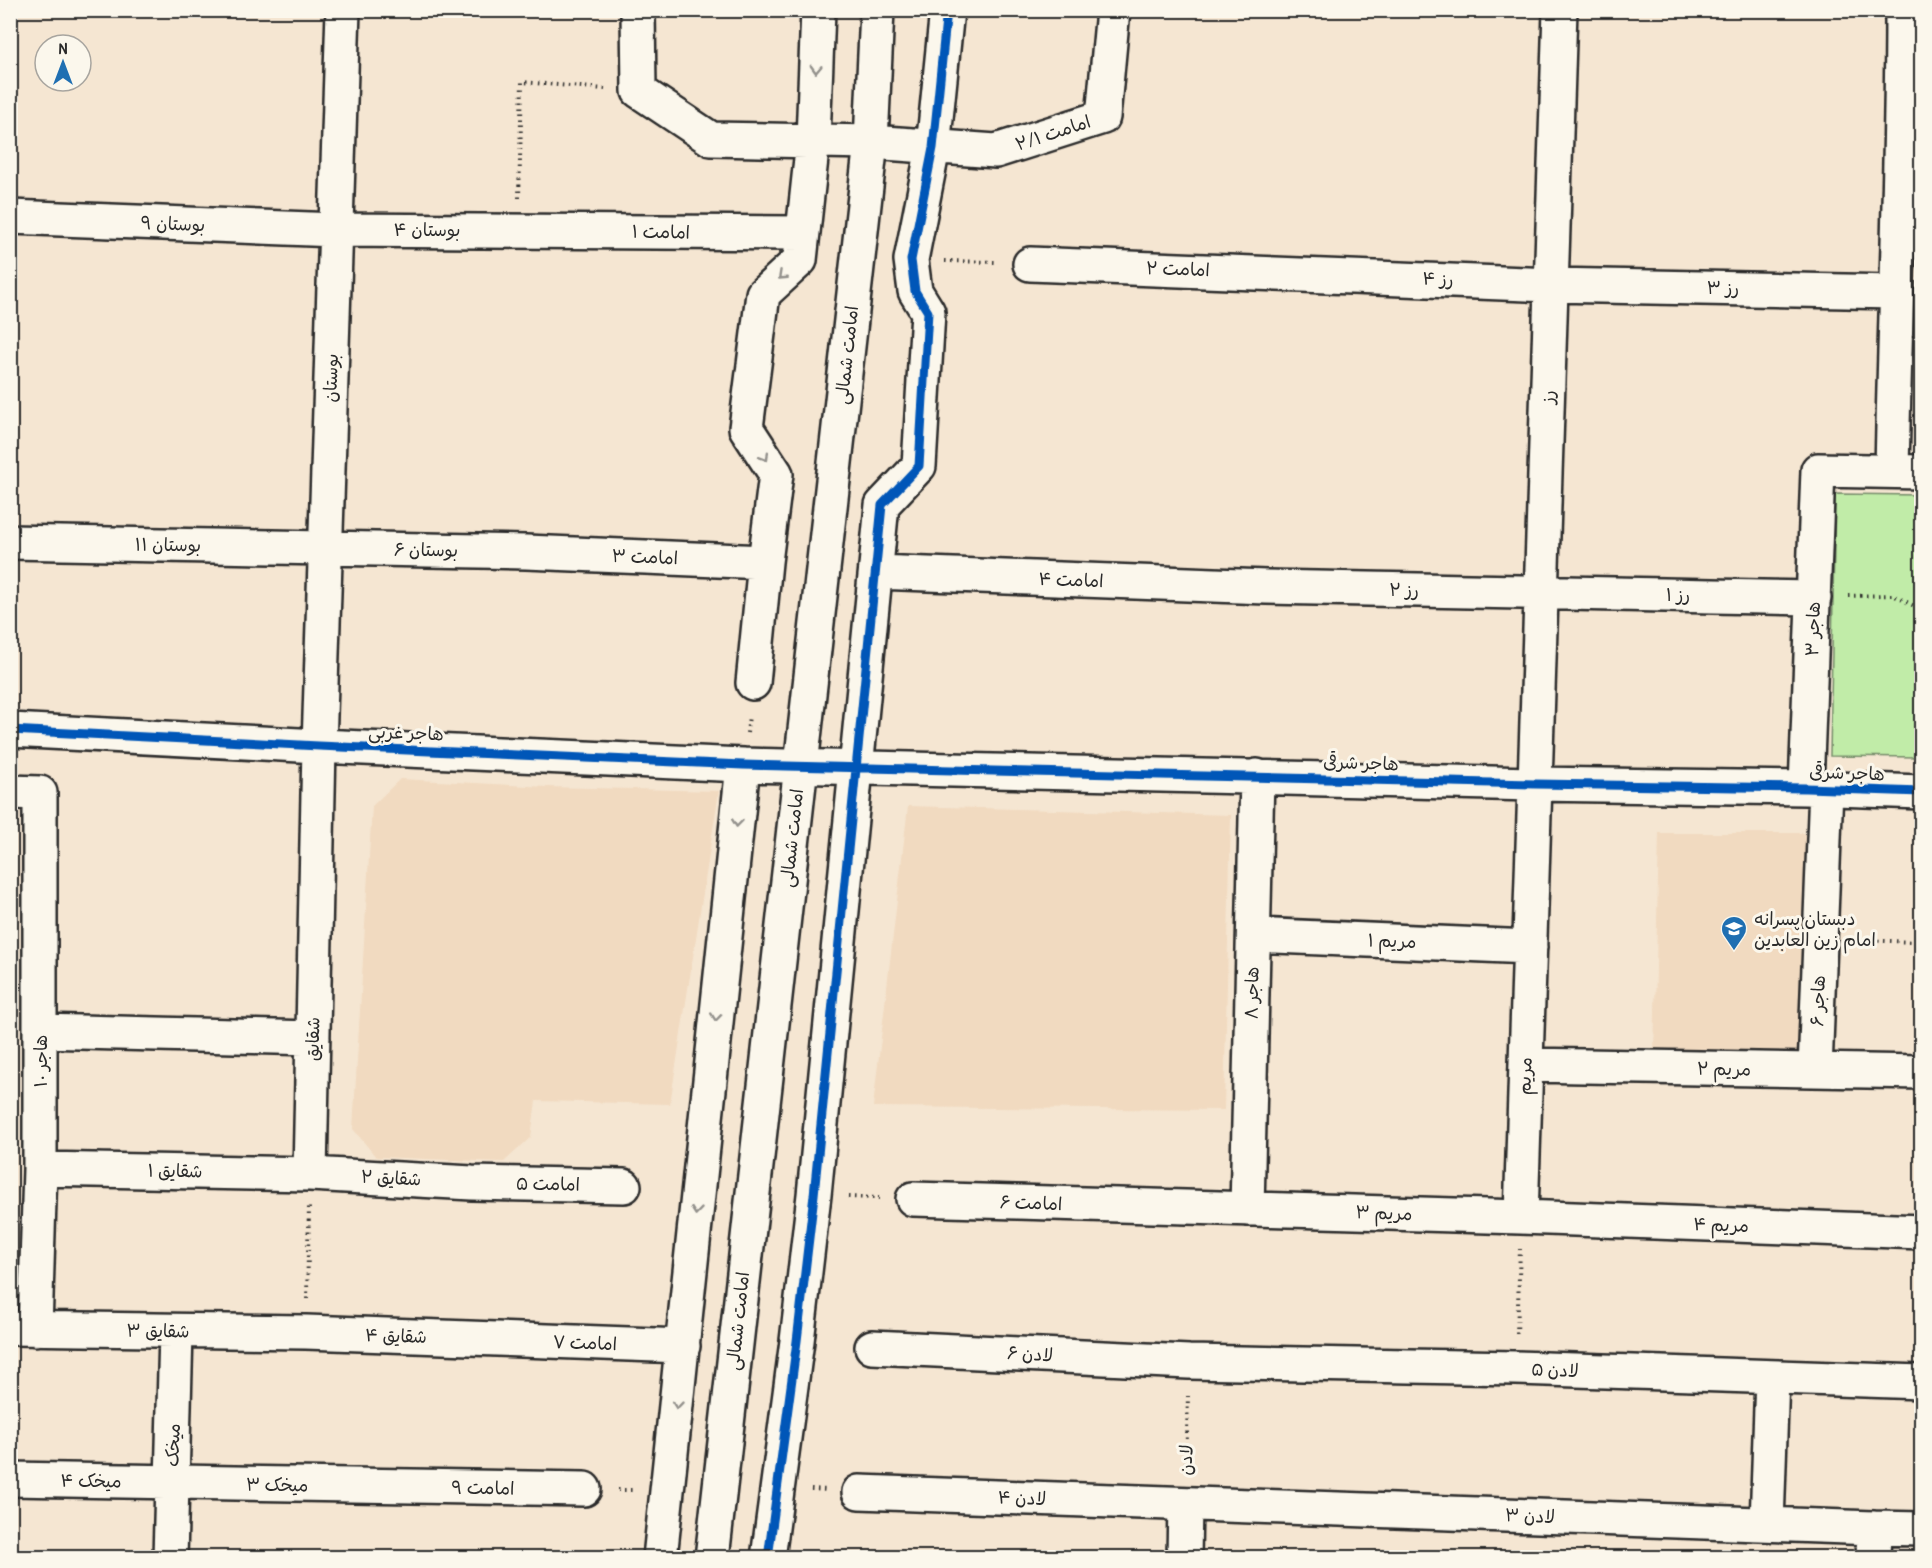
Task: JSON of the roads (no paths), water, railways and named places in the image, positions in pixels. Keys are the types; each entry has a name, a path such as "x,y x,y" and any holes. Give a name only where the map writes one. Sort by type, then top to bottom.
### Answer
{"street":[{"name":"بوستان","path":"319,746 343,10"},
{"path":"638,10 639,91 711,139 871,142 933,148"},
{"path":"753,683 776,474 747,428 763,294 800,260 813,140 818,10"},
{"name":"امامت شمالی","path":"712,1557 871,142 877,10"},
{"path":"768,1557 814,1195 882,505 919,466 928,312 915,291 911,260 933,148 946,10"},
{"name":"امامت ۲/۱","path":"933,148 996,151 1103,117 1113,10"},
{"name":"رز","path":"1535,784 1560,10"},
{"path":"1902,10 1912,145 1895,292 1907,472"},
{"name":"بوستان ۹","path":"10,217 336,230"},
{"name":"بوستان ۴","path":"336,230 518,230"},
{"name":"امامت ۱","path":"518,230 803,233"},
{"name":"امامت ۲","path":"1030,264 1326,274"},
{"name":"رز ۴","path":"1326,274 1551,285"},
{"name":"رز ۳","path":"1551,285 1895,292"},
{"name":"هاجر ۳","path":"1816,788 1814,597 1818,470 1907,472"},
{"name":"بوستان ۱۱","path":"10,542 326,547"},
{"name":"بوستان ۶","path":"326,547 526,552"},
{"name":"امامت ۳","path":"526,552 765,562"},
{"name":"امامت ۴","path":"876,572 1266,587"},
{"name":"رز ۲","path":"1266,587 1541,592"},
{"name":"رز ۱","path":"1541,592 1814,597"},
{"name":"هاجر غربی","path":"10,730 319,746 800,766"},
{"name":"شقایق","path":"310,1174 319,746"},
{"path":"660,1557 743,765"},
{"name":"هاجر شرقی","path":"800,766 1922,792"},
{"name":"هاجر ۸","path":"1247,1209 1257,777"},
{"name":"مریم","path":"1521,1217 1535,784"},
{"name":"هاجر ۶","path":"1815,1070 1820,939 1816,788"},
{"name":"هاجر ۱۰","path":"22,1328 40,1169 41,1031 25,793"},
{"name":"مریم ۱","path":"1254,936 1530,947"},
{"path":"41,1031 313,1038"},
{"name":"مریم ۲","path":"1526,1065 1922,1072"},
{"name":"شقایق ۱","path":"40,1169 310,1174"},
{"name":"شقایق ۲","path":"310,1174 472,1183"},
{"name":"امامت ۵","path":"472,1183 624,1186"},
{"name":"امامت ۶","path":"913,1199 1247,1209"},
{"name":"مریم ۳","path":"1247,1209 1521,1217"},
{"name":"مریم ۴","path":"1521,1217 1922,1232"},
{"name":"شقایق ۳","path":"22,1328 176,1332 306,1332"},
{"name":"میخک","path":"170,1557 176,1332"},
{"name":"شقایق ۴","path":"306,1332 487,1339"},
{"name":"امامت ۷","path":"487,1339 683,1346"},
{"name":"لادن ۶","path":"872,1347 1189,1362"},
{"name":"لادن ۵","path":"1189,1362 1516,1368 1922,1382"},
{"path":"1767,1524 1772,1377"},
{"name":"میخک ۴","path":"10,1479 172,1483"},
{"name":"میخک ۳","path":"172,1483 383,1487"},
{"name":"امامت ۹","path":"383,1487 584,1490"},
{"name":"لادن ۴","path":"859,1492 1185,1504"},
{"path":"1184,1557 1185,1504"},
{"name":"لادن ۳","path":"1185,1504 1767,1524 1874,1543 1922,1529"}],"place":[{"name":"دبستان پسرانه امام زین العابدین","path":"1734,952"}]}
